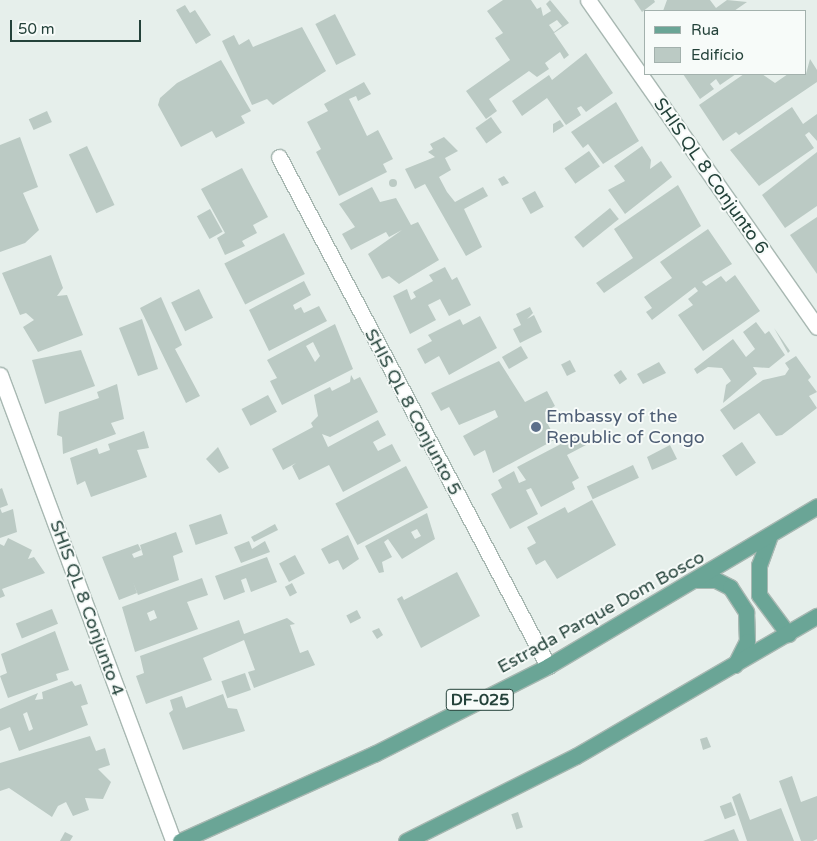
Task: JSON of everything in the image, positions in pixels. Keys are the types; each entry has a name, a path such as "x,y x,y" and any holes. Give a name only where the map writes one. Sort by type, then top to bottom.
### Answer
{"main road":[{"name":"Estrada Parque Dom Bosco","path":"180,841 374,754 548,666 769,538 817,506"},
{"path":"769,538 759,565 759,595 788,634"},
{"path":"695,580 716,580 730,587 746,612 747,641 735,665"},
{"path":"406,841 576,756 817,616"}],"street":[{"name":"SHIS QL 8 Conjunto 6","path":"588,0 817,326"},
{"name":"SHIS QL 8 Conjunto 5","path":"279,157 548,666"},
{"name":"SHIS QL 8 Conjunto 4","path":"0,375 173,841"}],"building":[{"path":"503,0 531,0 537,9 541,7 543,16 551,11 546,4 550,0 569,23 554,33 569,55 564,59 560,52 545,63 549,69 537,77 529,71 489,99 497,111 486,119 466,91 510,60 495,38 503,33 487,11","holes":["557,20 562,26 554,32 549,25"]},
{"path":"634,0 654,0 655,2 642,12"},
{"path":"667,0 710,0 716,8 727,0 747,2 735,10 663,10"},
{"path":"185,5 190,13 195,10 211,35 196,44 176,10"},
{"path":"335,14 356,55 336,65 315,24"},
{"path":"302,27 326,71 273,105 267,99 252,105 222,41 234,35 239,45 249,39 253,47"},
{"path":"586,53 613,93 586,112 581,106 577,108 581,115 566,125 547,98 522,116 512,101 549,75 552,80"},
{"path":"810,59 817,70 817,82 739,135 736,132 723,141 699,105 743,75 763,75 775,83 787,75 807,75"},
{"path":"221,60 251,111 241,116 245,123 216,138 212,131 181,147 158,105 160,98 177,83"},
{"path":"684,75 735,75 720,85 716,79 710,84 714,89 700,99"},
{"path":"364,82 371,94 358,101 356,96 349,99 367,136 378,130 393,159 383,164 387,172 339,196 316,152 321,149 307,122 328,111 324,104"},
{"path":"616,102 639,141 603,164 588,144 583,148 571,132"},
{"path":"792,107 803,124 817,114 817,141 809,132 805,135 814,148 759,186 730,150"},
{"path":"47,111 52,122 34,130 29,119"},
{"path":"491,117 502,133 486,143 475,128"},
{"path":"560,120 564,126 553,133 553,124"},
{"path":"20,137 38,187 23,193 39,230 25,243 0,252 0,145"},
{"path":"444,137 458,151 445,158 451,170 439,177 447,192 455,202 483,187 488,196 464,209 482,247 466,256 425,184 415,189 405,169 435,157 428,152 433,149 430,144"},
{"path":"87,146 114,205 96,213 69,154"},
{"path":"642,146 651,160 650,169 661,161 672,177 625,214 608,190 625,181 614,166"},
{"path":"589,151 600,167 575,184 564,168"},
{"path":"817,152 817,206 785,228 762,195"},
{"path":"242,168 268,217 253,225 257,233 242,241 245,246 225,255 217,238 225,233 201,189"},
{"path":"504,176 509,183 502,186 498,179"},
{"path":"393,179 397,183 393,187 389,183"},
{"path":"678,185 701,226 604,293 596,283 633,258 614,229"},
{"path":"372,187 380,202 396,198 411,225 418,222 439,260 399,284 389,276 382,279 368,254 402,230 389,237 386,232 351,250 342,234 355,227 339,204"},
{"path":"535,191 544,207 531,214 522,198"},
{"path":"610,208 619,219 583,248 574,237"},
{"path":"210,209 223,232 209,239 197,216"},
{"path":"817,217 817,274 790,235"},
{"path":"708,229 732,264 702,282 706,286 721,276 726,282 735,275 760,311 703,351 678,315 693,305 688,299 698,291 695,287 652,320 646,312 652,308 644,297 672,278 660,262"},
{"path":"284,233 305,274 245,304 224,263"},
{"path":"51,255 63,288 57,296 67,295 83,335 38,352 23,327 34,320 26,313 20,315 2,273"},
{"path":"445,267 452,280 457,277 471,305 449,316 440,299 428,305 436,320 410,334 393,296 407,289 411,300 416,297 413,292 433,281 429,275"},
{"path":"304,281 311,295 293,305 295,310 301,307 304,313 319,306 327,321 269,351 249,310"},
{"path":"199,289 213,318 185,331 171,303"},
{"path":"161,297 182,345 175,349 200,396 186,403 140,308"},
{"path":"530,307 533,313 527,319 534,315 542,332 520,343 513,329 521,325 516,314"},
{"path":"480,316 497,348 449,375 439,356 425,364 417,349 432,341 428,335 460,319 463,325"},
{"path":"142,319 158,369 138,376 119,328"},
{"path":"756,322 765,334 769,331 785,355 769,368 753,367 757,374 723,403 726,385 731,381 722,368 708,367 697,374 694,369 733,339 746,357 755,349 743,332"},
{"path":"335,324 353,369 282,405 270,381 277,378 267,360","holes":["313,342 320,356 315,362 306,346"]},
{"path":"774,328 790,351 788,353"},
{"path":"521,346 528,358 509,369 502,357"},
{"path":"81,350 95,386 45,404 32,360"},
{"path":"796,356 811,377 808,380 817,392 809,396 817,408 782,435 776,436 759,413 734,430 720,410 763,380 785,375 789,369 785,363"},
{"path":"570,360 576,372 567,376 561,365"},
{"path":"499,361 525,402 547,391 555,406 545,412 546,421 556,439 493,473 485,450 474,456 463,436 498,417 495,410 459,425 449,407 441,411 431,393"},
{"path":"659,362 666,373 643,384 637,374"},
{"path":"621,370 627,379 620,384 614,375"},
{"path":"351,375 354,380 360,377 378,412 330,437 322,434 328,447 378,420 386,435 373,442 378,451 392,444 401,461 343,492 329,465 299,480 292,466 296,463 283,470 272,449 313,427 311,423 318,416 314,395 330,387 332,391 350,382"},
{"path":"117,384 124,419 111,423 116,434 63,454 62,437 57,435 59,412 99,398 97,392"},
{"path":"268,395 277,412 250,426 242,409"},
{"path":"144,431 149,448 137,450 147,477 91,497 85,481 77,485 70,458 97,448 99,454 110,450 108,444"},
{"path":"580,434 586,445 567,455 579,478 572,482 575,489 541,507 531,488 526,490 538,514 510,529 491,494 502,488 498,480 514,471 519,483 526,480 517,467"},
{"path":"742,442 756,463 736,476 722,455"},
{"path":"670,445 677,459 652,470 647,457"},
{"path":"218,447 229,468 219,473 206,459"},
{"path":"633,465 639,478 593,499 587,487"},
{"path":"406,466 428,507 357,545 335,504"},
{"path":"2,488 8,505 0,508 0,489"},
{"path":"592,500 616,545 557,579 545,560 536,565 527,548 536,543 527,527 565,507 568,513"},
{"path":"0,508 2,513 13,509 17,532 0,538"},
{"path":"427,513 435,539 402,559 388,539 384,542 392,557 382,562 384,572 379,573 365,546","holes":["417,529 421,536 415,539 411,532"]},
{"path":"221,514 228,534 196,545 189,525"},
{"path":"275,524 278,530 254,542 251,537"},
{"path":"176,532 183,552 173,556 179,580 138,595 133,582 137,593 119,600 102,557 138,544 141,550 132,554 134,558 143,555 140,545"},
{"path":"348,535 359,559 343,570 338,560 329,564 321,549"},
{"path":"8,538 32,550 28,559 34,557 45,573 2,589 5,596 0,598 0,544 4,546"},
{"path":"249,541 252,549 265,541 270,552 241,563 234,547"},
{"path":"295,555 305,574 289,582 279,563"},
{"path":"267,557 277,582 251,592 246,578 241,580 245,592 224,600 215,576"},
{"path":"457,572 480,616 421,648 397,599 402,596 404,600"},
{"path":"202,578 208,595 187,602 198,629 135,652 122,607","holes":["154,610 157,618 150,621 147,613"]},
{"path":"292,583 297,593 290,596 285,587"},
{"path":"52,609 58,624 22,638 16,624"},
{"path":"357,610 361,618 350,623 346,615"},
{"path":"287,618 295,624 290,625 300,653 308,650 315,665 254,688 248,672 255,670 244,640 203,658 212,680 146,704 136,676 144,673 140,656 239,620 244,634"},
{"path":"379,628 383,635 377,639 372,631"},
{"path":"55,631 69,670 56,674 58,680 8,698 0,676 7,673 1,654"},
{"path":"245,673 251,690 227,698 221,681"},
{"path":"72,681 75,686 81,684 88,704 81,706 88,725 19,751 10,727 0,731 0,709 38,693 35,700 43,699 42,692","holes":["27,712 33,729 29,731 23,714"]},
{"path":"223,694 228,708 237,709 245,731 183,750 169,713 173,710 170,700 182,696 186,708"},
{"path":"90,736 96,751 105,748 110,765 98,769 111,782 103,799 85,798 89,810 73,816 66,802 58,806 52,817 9,788 0,791 0,763"},
{"path":"707,737 711,747 703,750 700,739"},
{"path":"792,776 801,802 817,796 817,839 813,841 801,841 779,781"},
{"path":"740,793 750,820 781,808 794,841 747,841 732,797"},
{"path":"731,802 736,815 725,819 720,806"},
{"path":"518,812 523,827 516,829 511,814"},
{"path":"734,829 739,841 703,841"},
{"path":"65,832 73,836 70,841 60,841"}],"place":[{"name":"Embassy of the Republic of Congo","path":"536,427"}]}
